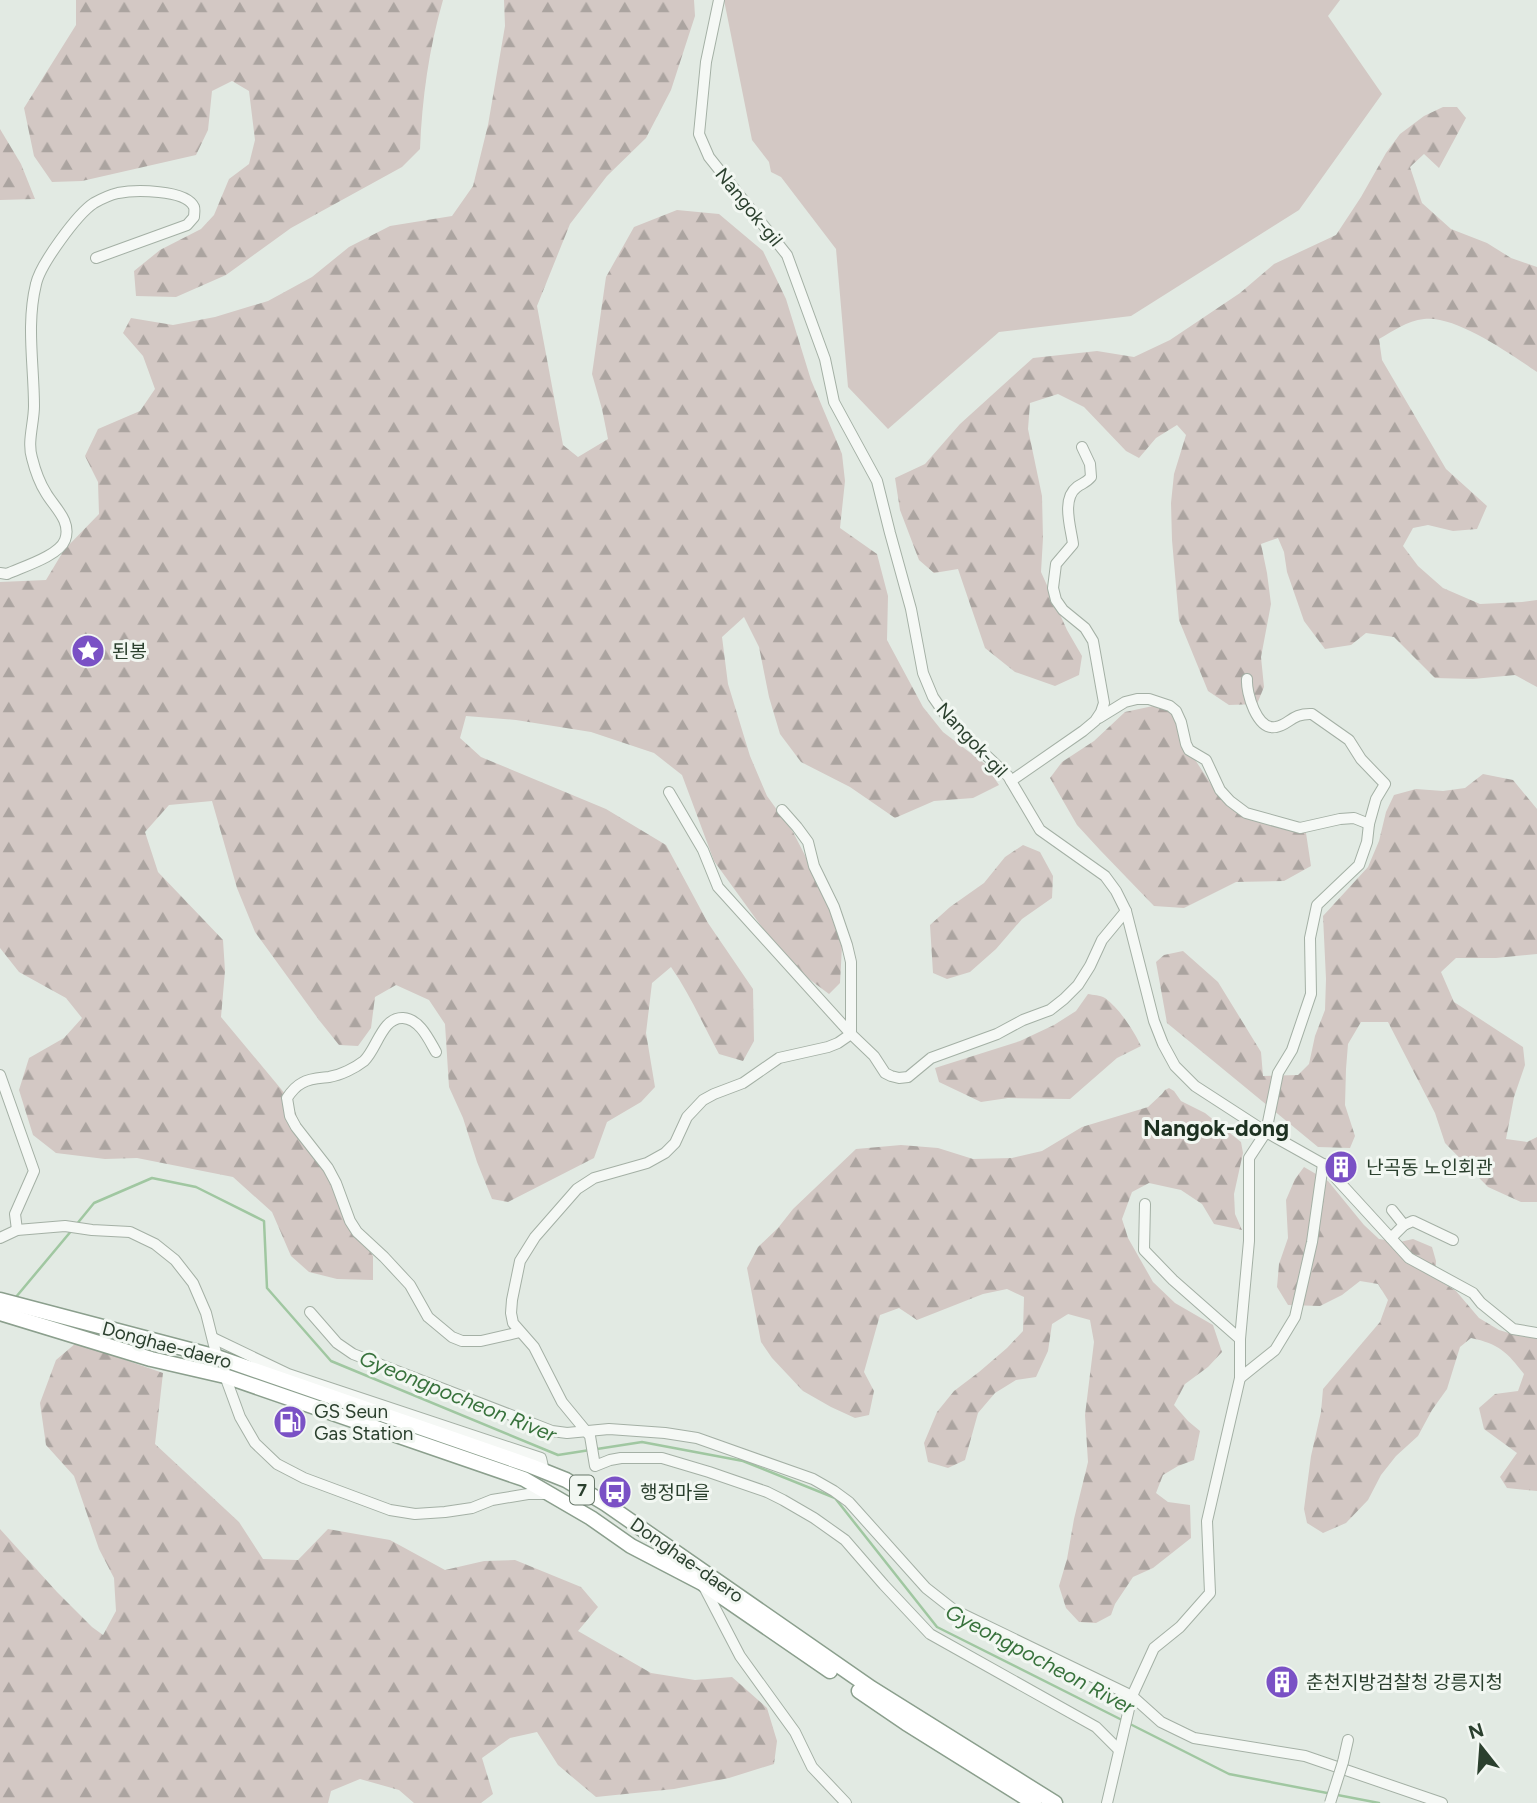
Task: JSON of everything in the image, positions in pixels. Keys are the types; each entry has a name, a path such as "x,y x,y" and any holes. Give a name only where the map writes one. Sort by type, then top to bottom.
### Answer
{"highway":[{"name":"Donghae-daero","path":"0,1300 217,1357 566,1480 606,1504 872,1688 1055,1803"},
{"name":"Donghae-daero","path":"0,1313 151,1359 225,1376 524,1479 631,1546 702,1583 906,1723 1034,1803"}],"street":[{"name":"Nangok-gil","path":"719,0 706,62 699,134 709,157 787,255 825,359 834,402 877,481 911,609 923,673 933,697 949,720 1008,776 1040,830 1105,876 1116,891 1126,911 1154,1021 1175,1066 1195,1086 1266,1132 1323,1164 1409,1258 1473,1293 1513,1329 1537,1333"},
{"path":"0,573 7,574 47,556 62,546 66,538 62,516 45,492 35,471 30,451 34,408 30,332 36,283 44,267 75,220 103,198 118,193 159,192 187,200 194,207 194,217 187,225 96,258"},
{"path":"1011,781 1083,731 1095,720 1104,703 1093,641 1085,628 1063,610 1052,588 1056,564 1073,544 1069,498 1075,488 1086,483 1091,477 1090,464 1082,447"},
{"path":"1107,1803 1132,1696 1154,1648 1180,1627 1210,1593 1208,1521 1240,1378 1240,1339 1249,1241 1249,1158 1266,1132 1278,1073 1292,1050 1311,994 1310,938 1317,905 1359,865 1376,799 1385,784 1349,740 1312,714 1297,716 1279,726 1269,727 1253,708 1247,679"},
{"path":"1095,720 1125,702 1137,699 1160,702 1176,712 1189,750 1206,760 1220,790 1246,813 1300,828 1354,818 1369,824"},
{"path":"669,792 703,849 718,887 874,1056 885,1073 891,1076 908,1077 931,1058 997,1034 1050,1010 1078,985 1102,940 1126,911"},
{"path":"782,810 808,842 814,866 834,907 847,945 851,962 851,1034"},
{"path":"436,1052 426,1034 415,1023 405,1018 397,1019 385,1029 365,1060 333,1076 305,1081 299,1085 287,1098 289,1116 328,1168 357,1232 410,1285 428,1317 462,1342 481,1341 520,1332"},
{"path":"851,1034 828,1047 779,1058 743,1083 703,1100 687,1117 675,1143 665,1153 647,1163 594,1178 577,1189 535,1237 520,1261 511,1313 513,1323 534,1347 562,1402 588,1433 597,1465 621,1458 662,1458 767,1492 783,1500 845,1540 930,1634 1096,1727 1120,1744"},
{"path":"0,1075 34,1171 15,1214 18,1230"},
{"path":"1240,1378 1275,1350 1295,1317 1311,1242 1323,1164"},
{"path":"1145,1204 1144,1250 1173,1280 1240,1339"},
{"path":"1392,1210 1405,1225"},
{"path":"1391,1238 1413,1221 1453,1240"},
{"path":"0,1238 18,1230 65,1226 130,1232 155,1244 175,1260 193,1283 206,1313 217,1357"},
{"path":"310,1312 337,1343 353,1353 552,1431 588,1433 609,1429 697,1438 813,1479 849,1502 926,1588 954,1609 1132,1696 1161,1722 1194,1738 1305,1756 1442,1803"},
{"path":"213,1338 288,1374 541,1458 544,1471"},
{"path":"225,1376 240,1417 255,1443 277,1464 304,1478 390,1510 415,1514 445,1512 472,1508 492,1500 528,1494 549,1494"},
{"path":"702,1583 740,1656 795,1732 812,1767 846,1803"},
{"path":"1331,1803 1348,1740"}],"green space":[{"path":"76,0 443,0 427,74 420,149 402,167 291,228 226,275 176,297 136,296 134,271 160,250 201,229 214,215 229,179 249,164 255,140 249,91 232,81 212,91 208,130 196,155 82,181 52,182 34,156 24,108 76,25"},
{"path":"504,0 694,0 695,16 671,90 646,138 607,176 570,224 537,306 563,445 578,457 608,439 592,374 606,277 634,227 677,210 719,214 763,251 786,299 811,380 842,454 845,481 840,528 877,554 888,596 887,640 923,707 943,732 985,764 999,785 973,798 934,801 895,818 850,787 801,762 780,734 759,647 744,617 722,637 728,684 750,756 767,796 793,832 834,912 842,946 840,983 829,994 793,967 764,930 714,861 682,775 654,753 591,732 516,720 466,716 460,738 481,757 606,809 666,845 708,923 753,989 754,1041 743,1061 719,1054 671,967 652,983 646,1033 655,1087 641,1102 607,1122 594,1158 508,1202 492,1199 477,1162 463,1118 449,1087 445,1024 429,1000 396,985 375,997 371,1028 358,1046 339,1045 255,932 237,888 212,801 169,805 145,832 158,872 223,940 225,971 221,1017 291,1101 309,1148 334,1185 351,1222 373,1256 373,1280 337,1279 309,1272 291,1256 272,1212 233,1177 137,1158 105,1159 56,1153 33,1135 19,1090 29,1058 64,1038 82,1018 66,998 19,972 0,948 0,582 46,580 64,550 99,514 98,482 85,456 98,429 140,411 155,389 143,356 123,333 131,318 173,325 215,317 268,301 312,277 349,247 390,226 452,216 473,186 488,125 505,26"},
{"path":"724,0 1340,0 1328,16 1382,94 1299,210 1131,316 999,332 888,429 848,387 836,249 781,177 771,172 769,162 752,140"},
{"path":"1443,107 1457,107 1466,118 1439,168 1424,154 1410,167 1422,203 1451,229 1487,243 1511,258 1537,267 1537,372 1467,329 1437,319 1412,322 1379,339 1382,360 1446,469 1487,506 1477,529 1453,531 1428,525 1413,528 1403,546 1418,566 1443,588 1480,604 1537,600 1537,687 1515,675 1473,679 1435,678 1394,637 1366,633 1351,645 1325,649 1304,621 1278,538 1261,544 1271,604 1261,657 1264,687 1257,704 1229,705 1208,691 1179,620 1171,503 1174,474 1186,435 1177,425 1156,438 1139,458 1126,451 1084,407 1058,394 1030,403 1028,429 1042,496 1041,572 1082,656 1079,675 1055,686 1015,672 985,648 958,569 934,573 919,560 900,510 895,478 925,464 960,424 1033,358 1097,351 1134,357 1170,340 1240,293 1274,264 1336,235 1400,134 1424,116"},
{"path":"0,129 21,164 35,199 0,200"},
{"path":"1167,703 1192,755 1218,795 1258,818 1294,826 1306,833 1311,866 1284,881 1236,882 1184,908 1154,906 1077,825 1050,778 1062,762 1094,741 1125,712"},
{"path":"1483,774 1513,780 1537,809 1537,954 1456,958 1441,972 1454,1002 1523,1047 1525,1065 1514,1097 1506,1139 1527,1142 1537,1137 1537,1202 1521,1202 1488,1187 1445,1143 1435,1113 1388,1022 1361,1022 1348,1044 1345,1105 1355,1136 1350,1148 1318,1147 1167,1023 1156,962 1164,955 1183,951 1218,982 1261,1052 1263,1076 1298,1075 1309,1064 1315,1036 1325,1010 1323,916 1368,867 1394,795 1416,789 1443,791 1465,788"},
{"path":"1023,845 1040,852 1053,876 1052,898 1022,919 996,949 970,972 947,979 933,973 930,925 984,883 1005,857"},
{"path":"1088,994 1103,997 1110,1002 1126,1020 1141,1046 1117,1058 1070,1099 1008,1098 981,1102 939,1082 935,1068 1020,1041 1054,1025 1076,1011"},
{"path":"1169,1088 1181,1101 1205,1113 1241,1142 1243,1153 1234,1194 1235,1214 1242,1230 1214,1224 1202,1204 1181,1190 1149,1183 1132,1192 1122,1219 1128,1238 1153,1282 1175,1303 1213,1325 1222,1352 1208,1367 1185,1384 1174,1405 1200,1431 1194,1460 1163,1475 1156,1493 1168,1502 1190,1505 1191,1538 1153,1568 1133,1577 1111,1615 1096,1623 1079,1622 1066,1608 1059,1586 1088,1462 1085,1415 1094,1342 1090,1320 1068,1314 1052,1324 1048,1351 1036,1377 1016,1380 995,1393 978,1413 965,1460 948,1468 928,1462 924,1443 937,1412 954,1391 1007,1348 1023,1331 1024,1297 1007,1289 983,1294 917,1320 899,1308 880,1315 864,1372 874,1391 869,1415 855,1418 803,1391 772,1358 761,1342 747,1268 758,1247 793,1209 856,1149 901,1145 938,1148 973,1159 1012,1158 1042,1151 1082,1127 1148,1107"},
{"path":"1304,1167 1328,1181 1379,1239 1400,1242 1413,1239 1432,1247 1436,1261 1435,1278 1456,1291 1479,1318 1499,1330 1519,1336 1537,1337 1537,1491 1507,1488 1500,1477 1517,1453 1484,1429 1479,1408 1495,1394 1518,1391 1524,1374 1502,1350 1471,1338 1460,1347 1447,1389 1418,1436 1396,1456 1381,1475 1368,1500 1346,1523 1323,1533 1307,1523 1304,1509 1323,1389 1380,1322 1388,1300 1378,1284 1360,1281 1342,1295 1320,1306 1288,1305 1277,1287 1279,1264 1288,1238 1286,1200 1295,1179"},
{"path":"76,1343 163,1373 155,1444 239,1522 263,1559 298,1560 328,1529 390,1540 445,1570 484,1561 515,1560 581,1587 598,1607 578,1631 651,1673 695,1680 732,1677 767,1708 777,1741 774,1764 729,1778 674,1789 596,1797 558,1765 537,1732 510,1738 482,1758 493,1794 481,1803 414,1803 399,1790 360,1779 331,1791 328,1803 0,1803 0,1529 57,1592 103,1635 116,1611 114,1578 99,1549 74,1476 46,1445 40,1403 56,1360"}],"waterway":[{"name":"Gyeongpocheon River","path":"76,1225 94,1203 152,1178 196,1187 264,1221 267,1288 331,1361 558,1455 590,1450"},
{"name":"Gyeongpocheon River","path":"16,1297 72,1230"},
{"name":"Gyeongpocheon River","path":"597,1449 642,1442 743,1461 835,1498 937,1627 1122,1720"},
{"name":"Gyeongpocheon River","path":"1128,1723 1229,1774 1379,1803"}],"place":[{"name":"된봉","path":"88,651"},
{"name":"난곡동 노인회관","path":"1341,1167"},
{"name":"GS Seun Gas Station","path":"290,1422"},
{"name":"행정마을","path":"615,1492"},
{"name":"춘천지방검찰청 강릉지청","path":"1282,1682"}],"district":[{"name":"Nangok-dong","path":"1216,1128"}]}
